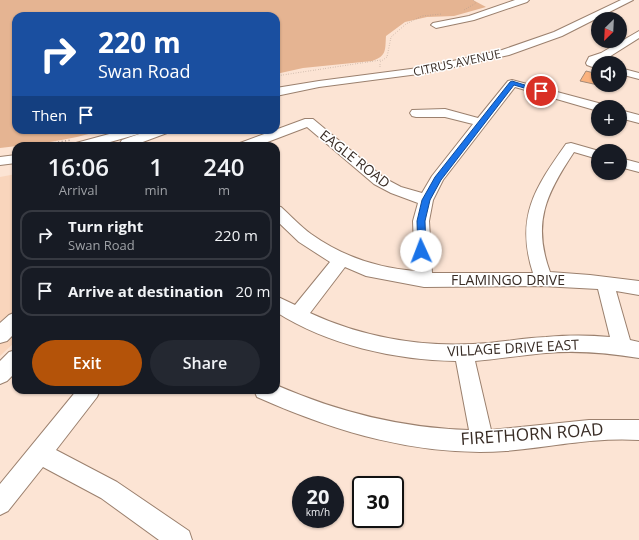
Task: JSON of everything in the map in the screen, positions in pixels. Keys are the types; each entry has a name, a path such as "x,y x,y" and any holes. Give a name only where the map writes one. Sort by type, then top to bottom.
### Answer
{"street":[{"path":"436,25 471,18 524,0"},
{"name":"CITRUS AVENUE","path":"280,83 425,63 473,54 535,35 610,0"},
{"name":"CITRUS AVENUE","path":"280,91 319,84 426,70 485,58 520,48 558,34 628,0"},
{"path":"602,56 639,34"},
{"path":"627,73 639,76"},
{"path":"424,280 421,226 426,200 437,179 512,83 591,105"},
{"path":"416,113 445,113 481,122"},
{"path":"627,116 639,119"},
{"name":"EAGLE ROAD","path":"280,133 309,122 379,181 401,192 426,200"},
{"path":"126,142 149,134"},
{"name":"EAGLE ROAD","path":"256,142 277,134"},
{"path":"108,142 136,138"},
{"path":"544,279 537,257 533,234 535,216 542,195 571,146 591,153"},
{"path":"0,161 12,160"},
{"path":"627,164 639,168"},
{"path":"0,170 12,168"},
{"name":"FLAMINGO DRIVE","path":"280,215 305,239 341,260 388,276 424,280 544,279 605,283 639,288"},
{"path":"297,316 341,260"},
{"path":"605,283 631,348"},
{"name":"VILLAGE DRIVE EAST","path":"280,305 297,316 344,334 374,343 420,351 464,353 557,344 631,348"},
{"path":"0,335 12,324"},
{"path":"464,353 482,441"},
{"path":"0,375 12,362"},
{"path":"0,503 87,394"},
{"name":"FIRETHORN ROAD","path":"273,394 317,413 369,428 430,439 482,441 543,436 600,428 639,430"},
{"path":"40,453 109,490 175,539"}],"path":[{"path":"462,11 474,6 476,3 473,0"},
{"path":"280,75 382,60 387,57 391,37 406,24 422,16 446,14"},
{"path":"380,67 380,62 382,60"}],"shaded area":[{"path":"0,0 473,0 486,7 454,16 427,17 405,22 386,36 383,55 372,61 303,68 280,73 280,12 12,12 12,134 90,134 45,142 12,142 12,146 0,148"},
{"path":"12,175 12,345 0,356 0,177"}],"building":[{"path":"586,71 591,72 591,83 580,81"}],"route":[{"path":"421,251 421,221 423,210 430,190 437,179 512,83 541,91"}]}
